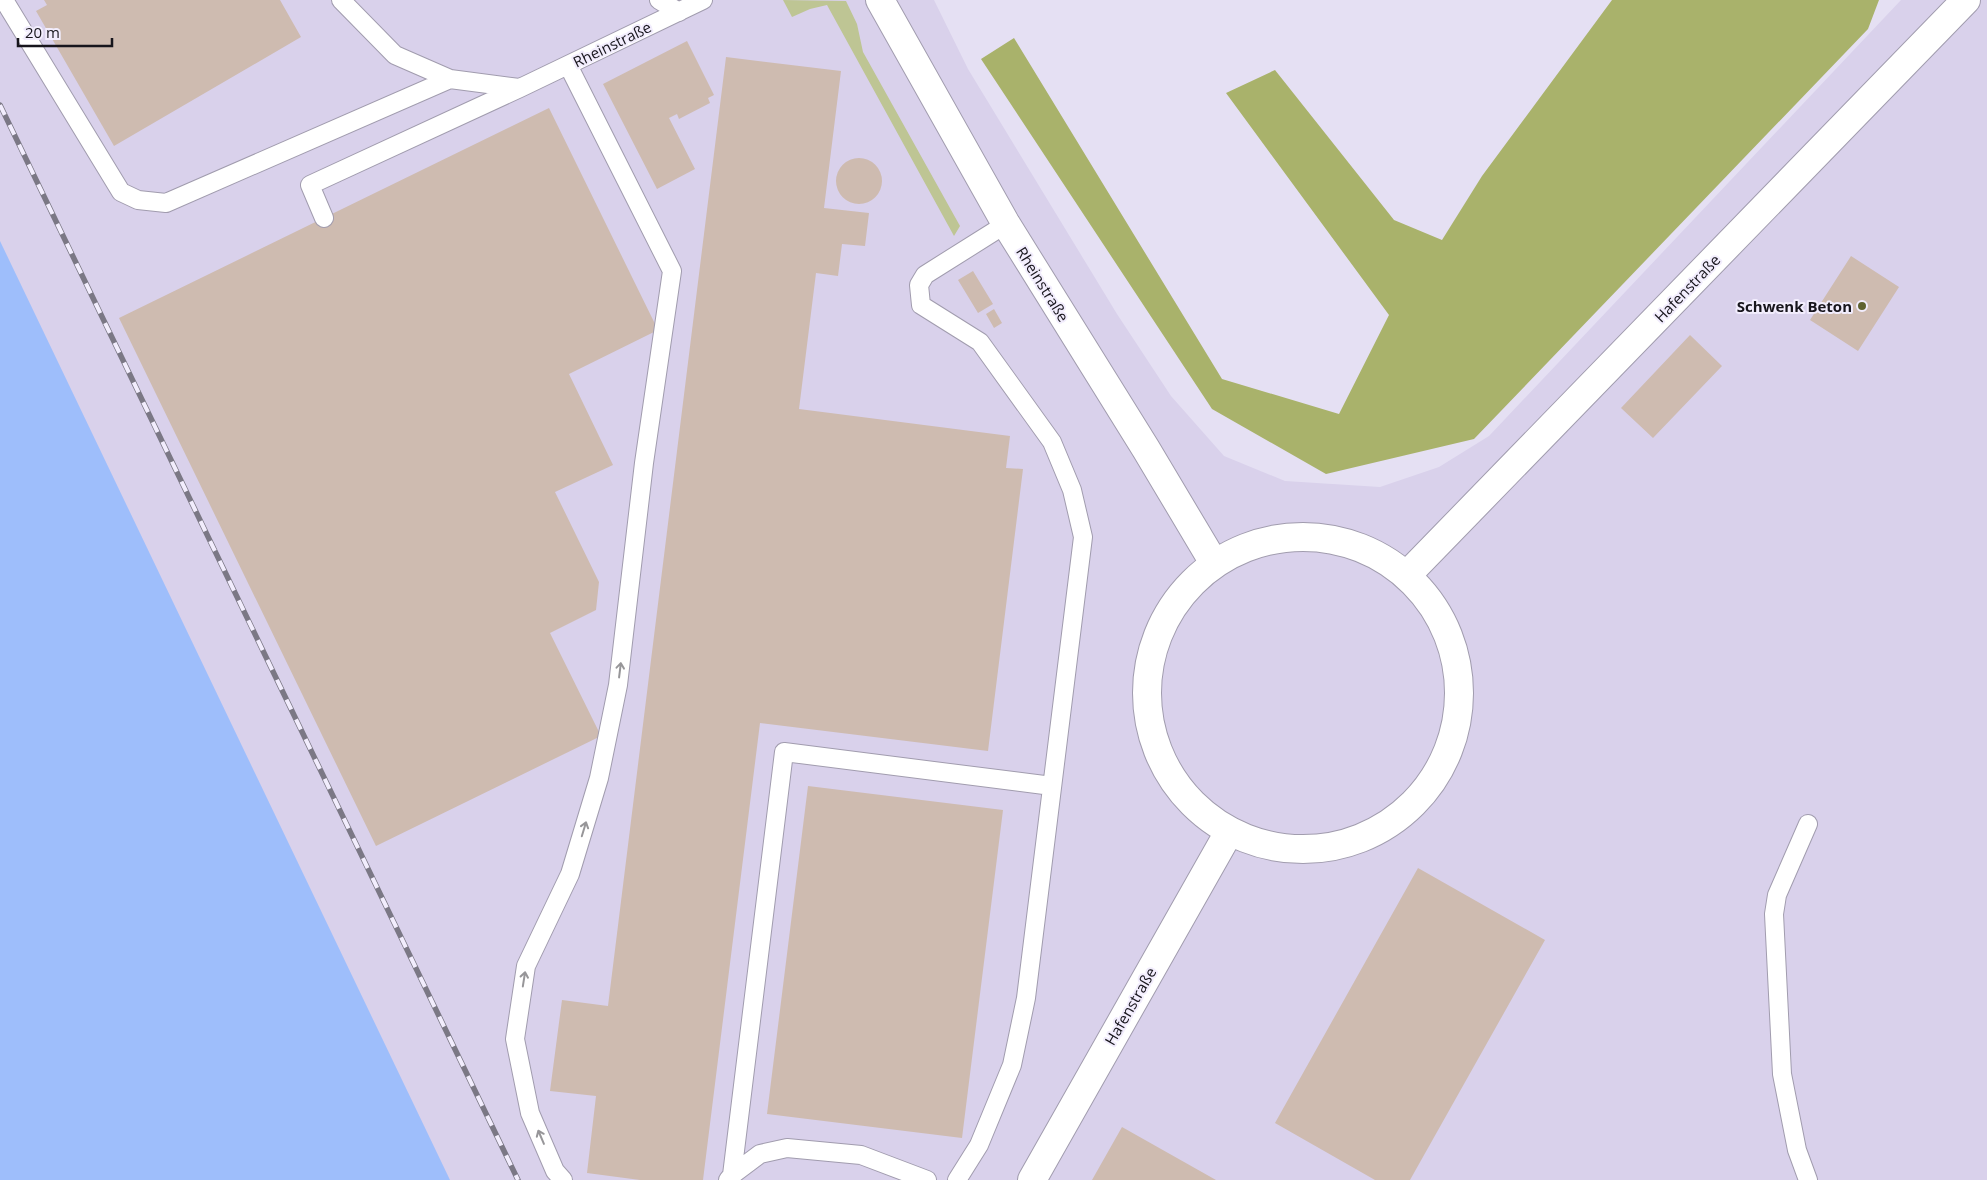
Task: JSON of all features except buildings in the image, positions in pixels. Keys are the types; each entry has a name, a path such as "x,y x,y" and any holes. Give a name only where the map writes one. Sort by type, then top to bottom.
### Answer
{"street":[{"name":"Rheinstraße","path":"880,0 1006,224 1141,441 1214,563"},
{"name":"Hafenstraße","path":"1407,575 1966,0"},
{"path":"1292,536 1333,538 1372,552 1407,575 1436,610 1454,652 1460,697 1452,742 1431,783 1400,816 1361,839 1317,850 1272,848 1229,832 1192,805 1165,768 1149,725 1146,679 1157,634 1180,594 1214,563 1251,544 1292,536"},
{"name":"Hafenstraße","path":"1032,1180 1229,832"}],"lane":[{"path":"4,0 121,192 138,200 166,203 450,78"},
{"path":"341,0 395,55 450,78 520,88"},
{"path":"659,0 679,12"},
{"name":"Rheinstraße","path":"324,218 310,185 520,88 703,0"},
{"path":"563,1180 555,1171 530,1113 515,1039 526,966 570,874 599,778 616,695 644,463 672,271 568,65"},
{"path":"957,1180 978,1145 1012,1066 1026,998 1083,537 1072,490 1052,442 980,342 921,305 919,285 925,275 1006,224"},
{"path":"730,1178 784,752 1052,786"},
{"path":"1808,824 1777,895 1774,914 1782,1074 1797,1150 1808,1180"},
{"path":"730,1178 760,1154 787,1148 861,1155 927,1180"}],"shaded area":[{"path":"0,0 934,0 968,69 1117,314 1171,396 1224,456 1285,481 1380,487 1439,467 1489,436 1901,0 1987,0 1987,1180 0,1180"}],"green space":[{"path":"783,0 846,1 857,24 863,52 960,226 954,236 827,5 810,9 792,17"},
{"path":"1612,0 1879,0 1868,29 1474,439 1326,474 1212,409 981,59 1014,38 1222,379 1339,414 1389,315 1226,93 1275,70 1394,220 1442,240 1482,176"}],"water":[{"path":"0,241 450,1180 0,1180"}],"railway":[{"path":"0,105 518,1180"}],"place":[{"name":"Schwenk Beton","path":"1862,306"}]}
